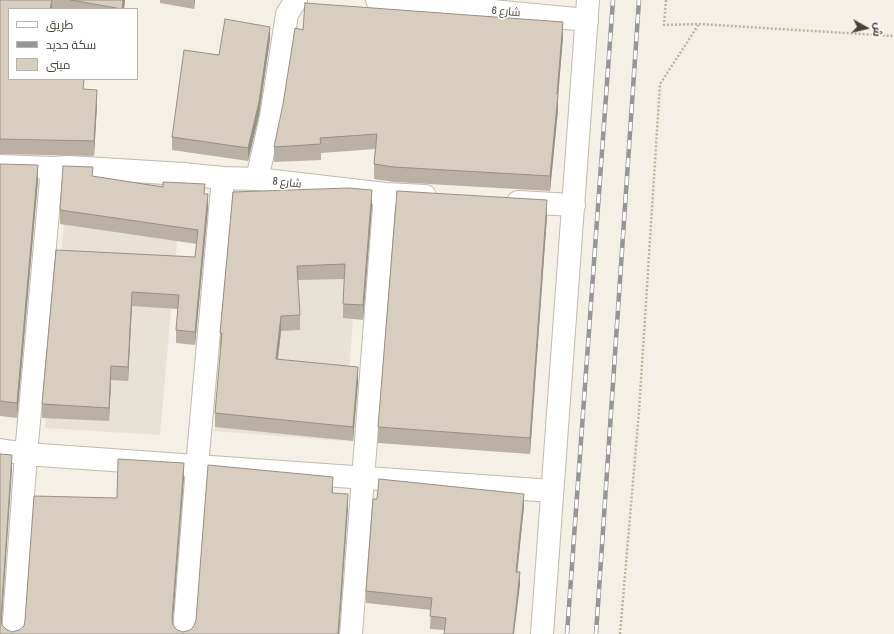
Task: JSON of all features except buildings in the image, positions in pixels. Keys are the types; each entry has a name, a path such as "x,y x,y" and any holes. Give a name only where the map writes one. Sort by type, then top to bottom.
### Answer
{"street":[{"path":"257,179 271,117 287,14 296,0"},
{"name":"شارع 6","path":"377,0 588,10"},
{"path":"542,634 588,10"},
{"name":"شارع 8","path":"0,166 52,168 69,167 257,179 385,194 448,198"},
{"path":"13,634 26,454 52,168"},
{"path":"184,634 197,466 223,178"},
{"path":"351,634 385,194"},
{"path":"495,201 574,205"},
{"path":"0,450 26,454 552,491"}],"path":[{"path":"666,0 664,26 699,24 894,36"},
{"path":"620,634 639,411 660,84 699,24"}],"shaded area":[{"path":"69,167 183,174 160,435 45,428"},
{"path":"232,201 361,210 344,441 215,431"}],"railway":[{"path":"567,634 613,0"},
{"path":"596,634 639,0"}]}
